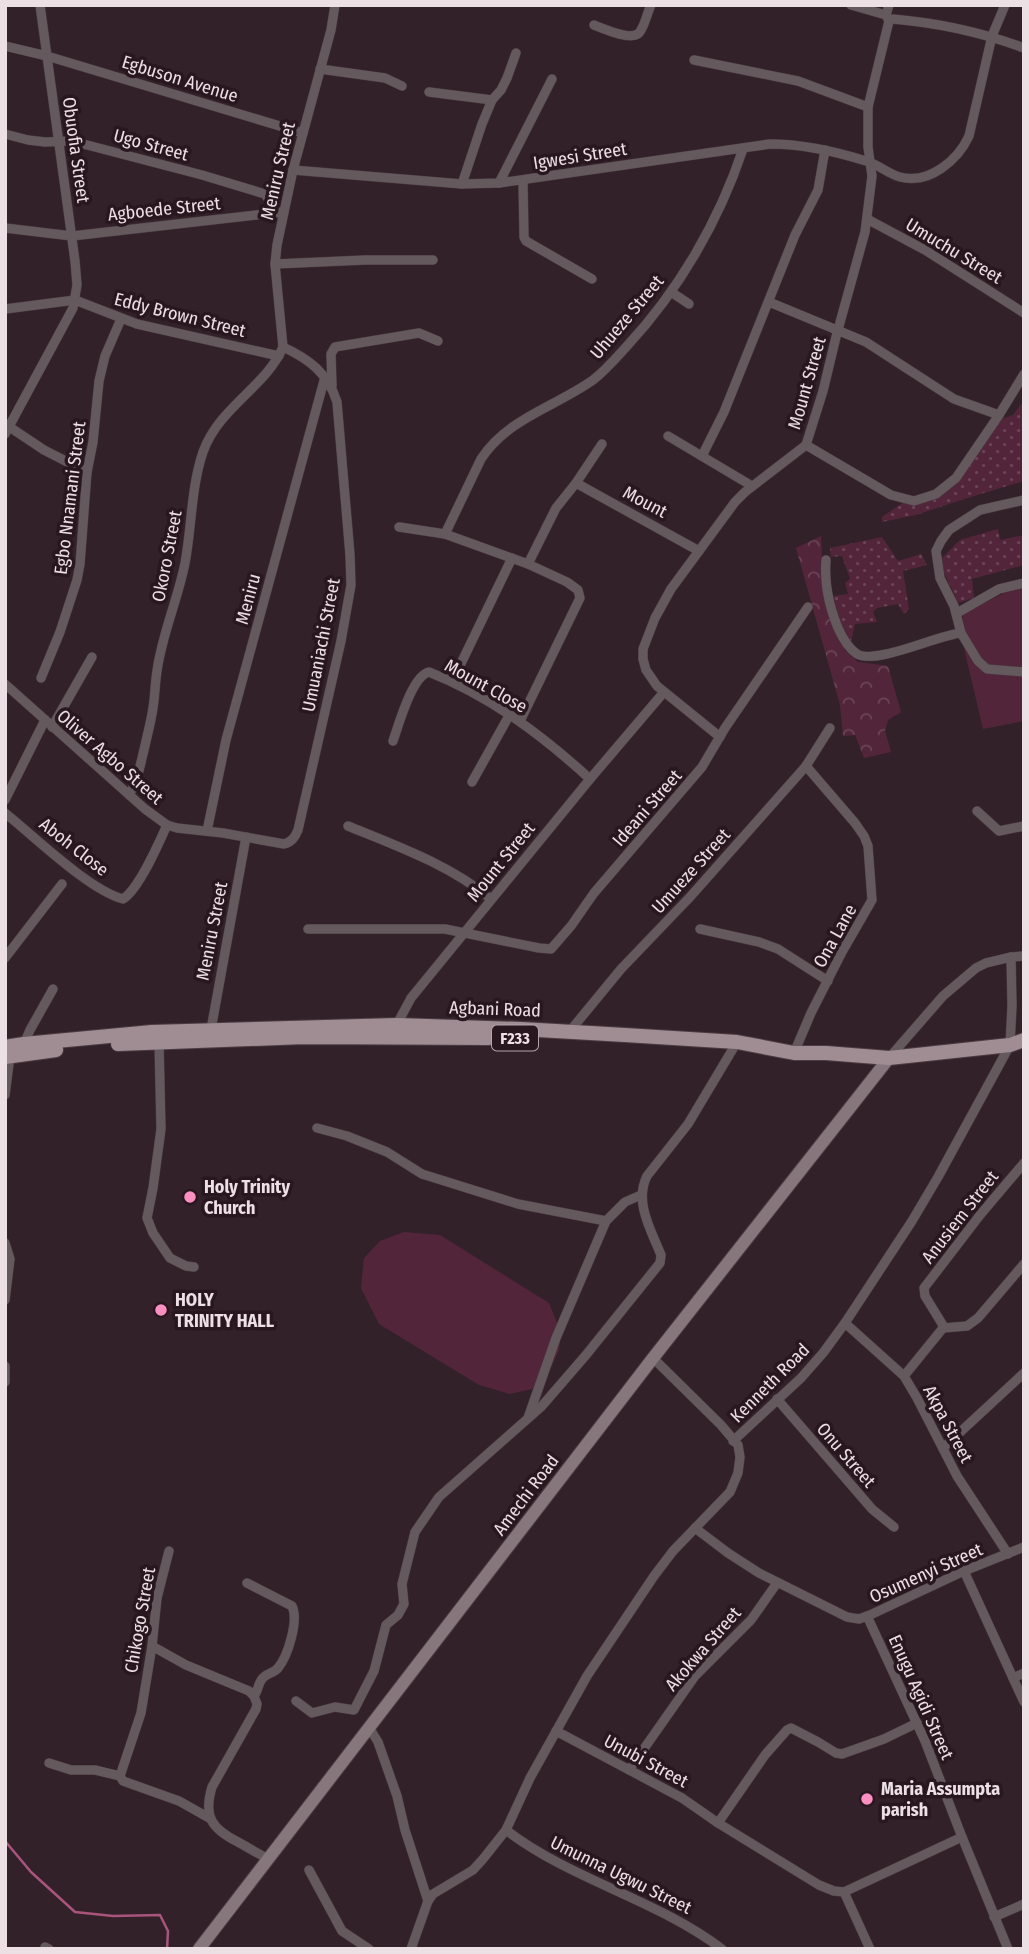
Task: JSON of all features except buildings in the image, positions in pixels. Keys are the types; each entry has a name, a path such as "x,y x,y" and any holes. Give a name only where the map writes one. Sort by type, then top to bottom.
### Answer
{"main road":[{"name":"Agbani Road","path":"393,1031 735,1046 794,1053 826,1053 886,1062"},
{"name":"Agbani Road","path":"7,1053 24,1044 152,1032 210,1035 570,1031 886,1062 935,1061 1016,1045"},
{"name":"Agbani Road","path":"7,1053 159,1042 210,1035"},
{"name":"Amechi Road","path":"200,1948 653,1358 886,1062"}],"street":[{"name":"Obuofia Street","path":"40,5 77,272 74,304"},
{"name":"Meniru Street","path":"281,351 275,264 280,212 334,17 335,5"},
{"path":"594,26 635,36 641,31 651,5"},
{"path":"851,5 888,14 894,19 992,36 1024,48"},
{"path":"992,36 1005,5"},
{"name":"Mount Street","path":"720,737 652,680 643,659 644,644 667,596 735,502 806,445 823,391 867,219 872,176 867,136 868,107 888,14"},
{"name":"Igwesi Street","path":"293,170 462,184 499,183 770,144 792,144 869,161 899,177 918,179 928,177 964,148 992,36"},
{"name":"Egbuson Avenue","path":"5,46 47,56 303,133"},
{"path":"462,184 492,100 507,78 516,53"},
{"path":"694,60 798,80 868,107"},
{"path":"320,69 385,78 402,86"},
{"path":"499,183 552,79"},
{"path":"429,92 492,100"},
{"name":"Ugo Street","path":"5,134 45,142 59,141 91,146 202,175 265,194 280,212"},
{"name":"Uhueze Street","path":"445,534 487,449 521,420 584,386 606,369 671,292 710,228 743,149"},
{"path":"702,456 724,412 795,235 818,190 825,150"},
{"path":"523,181 526,241 592,279"},
{"name":"Agboede Street","path":"5,228 72,236 280,212"},
{"name":"Umuchu Street","path":"867,219 925,250 1024,313"},
{"path":"275,264 433,260"},
{"path":"671,292 689,304"},
{"path":"769,302 866,342 954,399 999,415"},
{"path":"74,304 6,428 87,472"},
{"name":"Eddy Brown Street","path":"5,309 74,304 121,319 281,351"},
{"name":"Egbo Nnamani Street","path":"41,678 77,580 99,381 105,356 121,319"},
{"path":"332,387 331,354 335,347 419,333 438,341"},
{"name":"Umuaniachi Street","path":"246,838 284,844 291,841 298,830 351,585 338,411 332,387 308,360 281,351"},
{"name":"Okoro Street","path":"129,795 140,768 153,710 159,659 184,564 202,454 219,422 281,351"},
{"path":"806,445 891,495 914,501 936,494 956,478 968,463 1024,374"},
{"name":"Meniru","path":"206,831 226,740 325,377"},
{"path":"668,436 752,486"},
{"path":"528,564 556,508 602,444"},
{"name":"Mount","path":"576,483 699,551"},
{"path":"1024,500 979,510 949,530 936,551 940,578 957,613 961,633 978,661 987,669 1024,672"},
{"path":"399,527 445,534 512,558 575,587 580,593 580,598 520,721"},
{"path":"452,682 512,558"},
{"path":"826,560 825,574 832,612 843,638 857,654 868,657 888,653 961,633"},
{"path":"957,613 999,589 1024,583"},
{"name":"Ideani Street","path":"463,934 539,948 553,947 594,893 702,767 808,607"},
{"path":"5,800 48,723 92,657"},
{"name":"Mount Close","path":"393,741 407,700 423,674 429,672 510,714 590,779"},
{"name":"Oliver Agbo Street","path":"5,684 155,818 184,830 246,838"},
{"name":"Mount Street","path":"393,1031 411,998 664,692"},
{"path":"472,782 510,714"},
{"name":"Umueze Street","path":"570,1031 621,969 690,897 806,766 830,728"},
{"name":"Ona Lane","path":"794,1053 828,981 872,903 868,846 861,830 806,766"},
{"path":"977,811 999,831 1024,826"},
{"name":"Aboh Close","path":"5,814 93,883 123,899 129,895 147,865 167,825"},
{"path":"348,825 417,855 463,879 491,899"},
{"name":"Meniru Street","path":"210,1035 246,838"},
{"path":"5,958 62,884"},
{"path":"308,929 419,928 445,929 463,934"},
{"path":"700,929 759,942 778,950 828,981"},
{"path":"886,1062 943,996 976,968 1010,957 1024,956"},
{"path":"1010,957 1016,1045"},
{"path":"24,1044 53,989"},
{"path":"159,1042 161,1129 147,1218 153,1233 170,1258 194,1267"},
{"name":"Kenneth Road","path":"428,1901 439,1890 472,1870 506,1830 530,1778 587,1676 673,1551 730,1492 736,1480 740,1457 738,1445 733,1441 801,1378 823,1353 912,1221 1016,1045"},
{"path":"296,1702 312,1713 335,1707 354,1710 374,1671 386,1625 398,1615 404,1604 402,1584 415,1532 439,1497 541,1407 660,1263 661,1255 645,1215 641,1195 643,1185 647,1176 688,1124 735,1046"},
{"path":"5,1095 7,1053"},
{"path":"317,1128 347,1136 387,1152 422,1174 434,1178 518,1204 606,1221"},
{"name":"Anusiem Street","path":"944,1327 925,1296 924,1288 1024,1163"},
{"path":"527,1419 556,1338 606,1221 625,1202 641,1195"},
{"path":"5,1242 10,1259 5,1300"},
{"path":"904,1376 944,1327 967,1326 978,1318 1024,1264"},
{"name":"Akpa Street","path":"845,1322 904,1376 957,1476 1008,1554"},
{"path":"653,1358 721,1425 733,1441"},
{"path":"5,1366 5,1382"},
{"path":"943,1448 1024,1373"},
{"name":"Onu Street","path":"777,1399 875,1513 894,1527"},
{"name":"Osumenyi Street","path":"695,1528 744,1564 778,1583 848,1617 859,1619 964,1571 1024,1548"},
{"name":"Chikogo Street","path":"120,1776 141,1713 157,1598 169,1551"},
{"path":"964,1571 1024,1702"},
{"path":"247,1583 288,1603 295,1614 284,1659 275,1671 263,1677 254,1696"},
{"name":"Akokwa Street","path":"629,1770 695,1676 751,1620 778,1583"},
{"name":"Enugu Agidi Street","path":"867,1616 938,1771 1008,1949"},
{"path":"152,1646 186,1665 249,1690 254,1696 256,1709 212,1787 209,1805 216,1829 269,1859"},
{"path":"1013,1678 1024,1673"},
{"path":"718,1823 765,1755 790,1728 842,1755 917,1723"},
{"path":"370,1728 378,1742 397,1796 404,1830 428,1901 411,1949"},
{"name":"Unubi Street","path":"556,1731 689,1802 819,1885 844,1892"},
{"path":"50,1763 71,1770 95,1770 120,1776 123,1781 179,1801 211,1819"},
{"name":"Umunna Ugwu Street","path":"506,1830 528,1847 678,1921 722,1949"},
{"path":"870,1949 844,1892 962,1837"},
{"path":"309,1870 342,1931 369,1949"},
{"path":"994,1917 1024,1904"}],"green space":[{"path":"1022,403 1024,481 916,515 882,522 882,517 904,502 928,500 960,475 1002,419 1013,415"},
{"path":"998,529 1000,540 1024,535 1024,565 972,579 974,598 958,603 944,572 942,558 960,540"},
{"path":"821,536 823,585 830,616 845,650 858,662 888,666 901,712 888,720 885,731 891,752 864,758 855,735 843,736 840,705 796,548"},
{"path":"882,537 898,561 921,554 927,565 903,571 909,609 904,614 898,604 877,608 873,612 877,622 855,624 851,642 841,623 833,596 848,594 845,583 850,579 842,556 831,557 830,548"},
{"path":"1024,587 1024,669 985,664 966,634 962,614 1010,590"},
{"path":"963,644 984,670 1024,676 1024,721 983,729"},
{"path":"404,1232 440,1235 549,1303 561,1333 559,1350 549,1372 532,1389 510,1394 479,1385 379,1324 361,1288 364,1258 380,1241"}],"waterway":[{"path":"5,1841 31,1872 75,1912 113,1916 160,1915 168,1931 167,1949"}],"place":[{"name":"Holy Trinity Church","path":"190,1197"},
{"name":"HOLY TRINITY HALL","path":"161,1310"},
{"name":"Maria Assumpta parish","path":"867,1799"}]}
